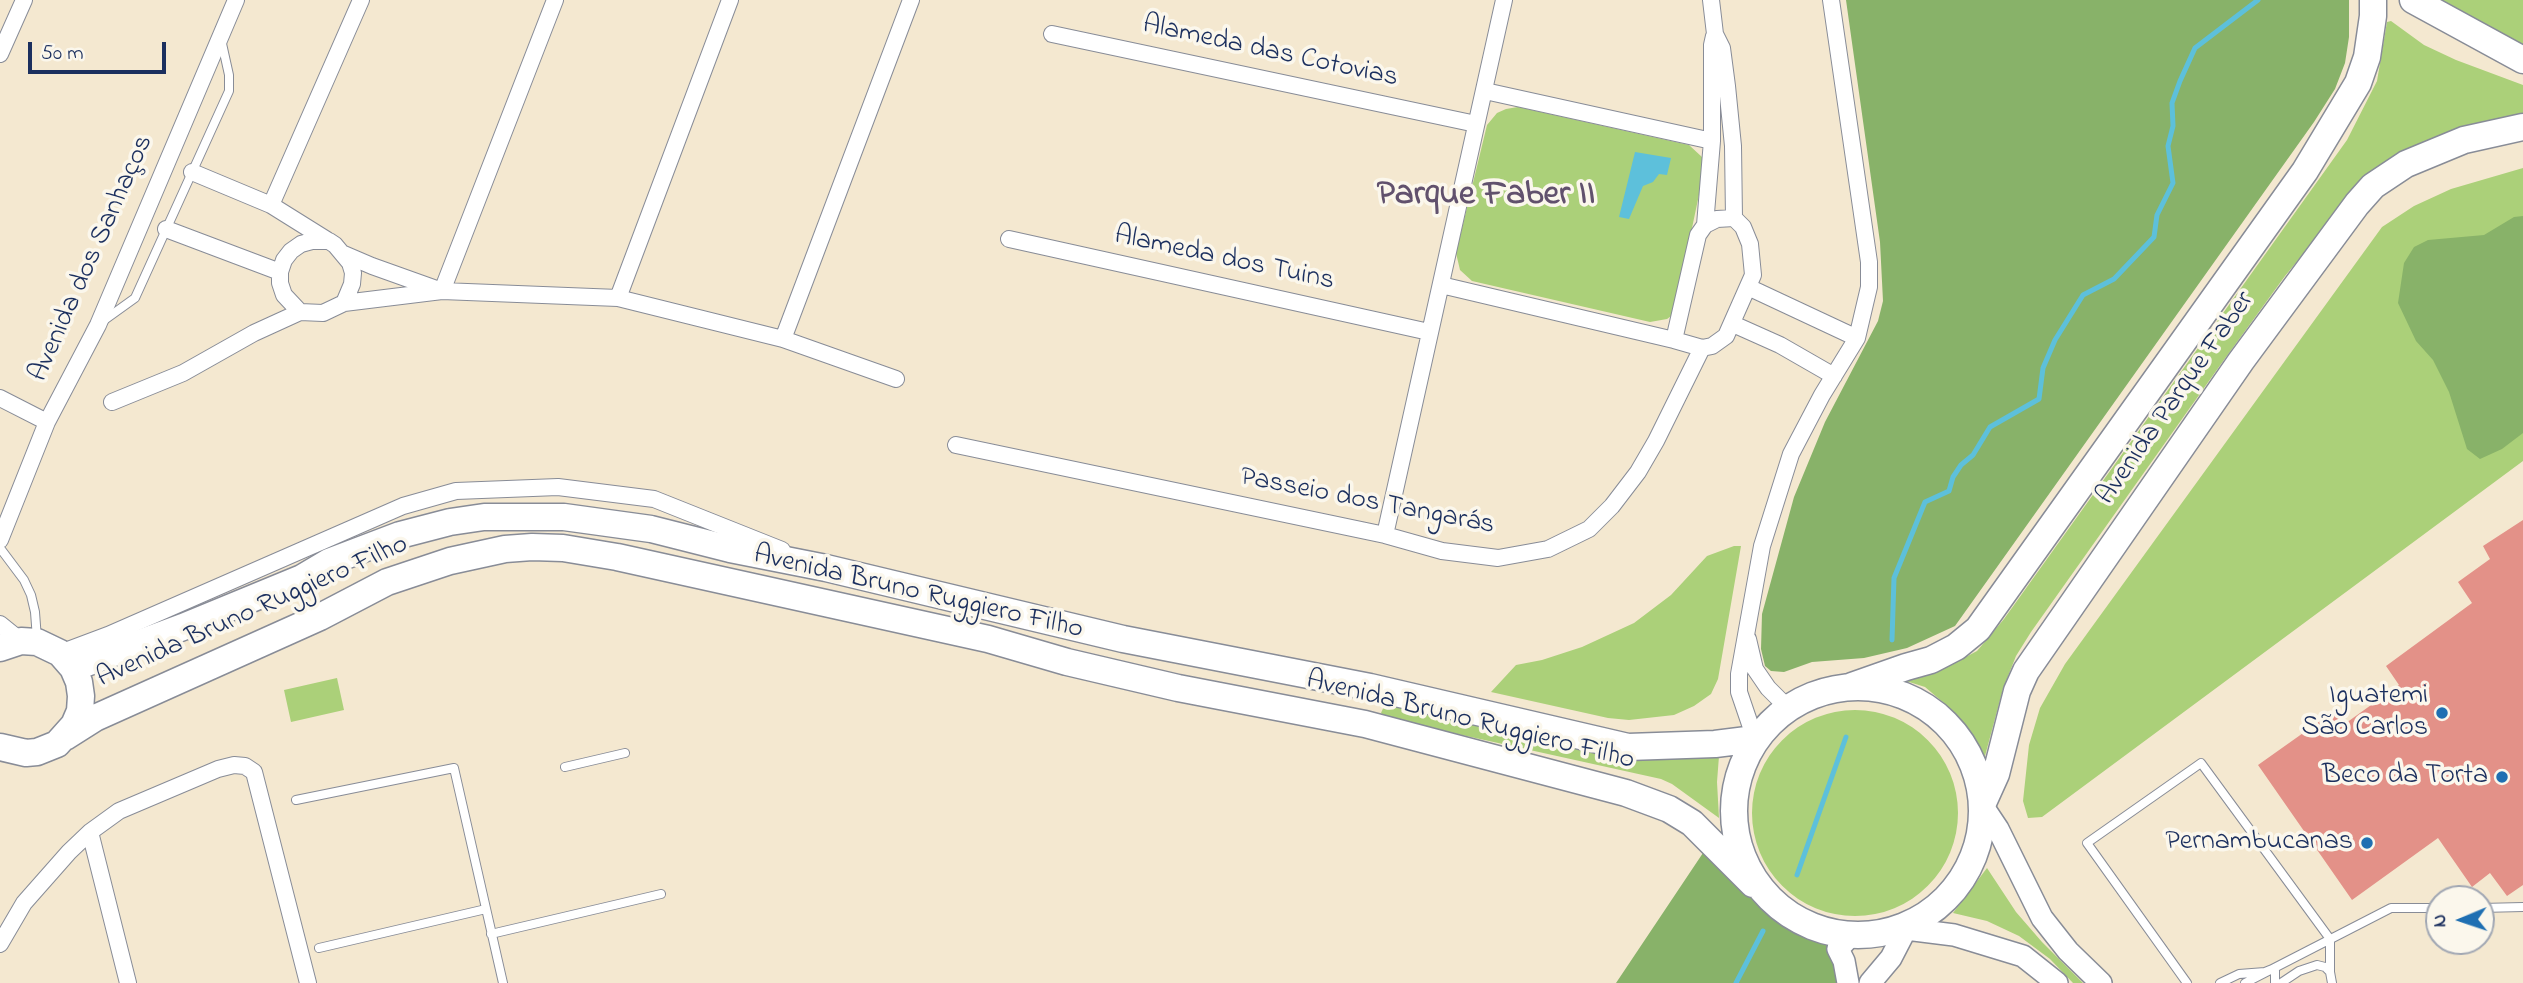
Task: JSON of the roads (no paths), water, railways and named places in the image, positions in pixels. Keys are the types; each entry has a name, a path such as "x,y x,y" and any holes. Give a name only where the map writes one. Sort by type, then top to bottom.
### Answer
{"main road":[{"name":"Avenida Parque Faber","path":"1852,686 1931,660 1956,647 1978,629 2305,171 2358,83 2367,57 2374,0"},
{"path":"2413,0 2523,60"},
{"name":"Avenida Parque Faber","path":"1982,805 1996,774 2017,691 2026,671 2241,361 2357,204 2389,174 2406,164 2464,140 2523,127"},
{"name":"Avenida Bruno Ruggiero Filho","path":"38,650 302,578 329,562 400,535 473,519 522,515 564,517 651,529 1123,639 1370,688 1628,747 1755,739"},
{"name":"Avenida Bruno Ruggiero Filho","path":"5,754 47,749 107,713 320,617 387,582 450,561 505,550 564,548 617,557 988,639 1067,662 1178,688 1365,724 1648,800 1692,823 1753,884"},
{"path":"302,578 320,617"},
{"name":"Avenida Bruno Ruggiero Filho","path":"38,650 79,682 82,696 80,711 65,737"},
{"path":"1852,686 1895,692 1915,700 1933,712 1963,743 1973,763 1982,805 1979,839 1965,874 1942,903 1906,929 1851,935 1818,928 1796,918 1753,884 1740,846 1734,816 1737,786 1755,739 1788,708 1818,693 1852,686"},
{"path":"1365,724 1370,688"}],"street":[{"path":"0,54 24,0"},
{"name":"Avenida dos Sanhaços","path":"0,540 47,422 98,325 236,0"},
{"path":"271,205 361,0"},
{"path":"442,291 555,0"},
{"path":"618,298 730,0"},
{"path":"783,339 911,0"},
{"path":"1384,535 1504,0"},
{"path":"1441,285 1702,348 1712,346 1726,336 1753,275 1750,244 1743,227 1734,218 1733,146 1727,86 1722,48 1715,34 1711,0"},
{"path":"1755,739 1739,692 1741,653 1762,546 1791,454 1857,338 1869,287 1868,262 1831,0"},
{"name":"Alameda das Cotovias","path":"1052,34 1476,124"},
{"path":"1705,225 1712,141 1712,45 1715,34"},
{"path":"1485,91 1712,141"},
{"path":"192,172 271,205 329,241 344,254 442,291"},
{"path":"1674,340 1698,235 1705,225 1717,219 1734,218"},
{"path":"166,229 280,272"},
{"name":"Alameda dos Tuins","path":"1009,239 1429,332"},
{"path":"300,312 284,295 280,272 284,260 301,244 329,241"},
{"path":"344,254 353,273 352,284 344,303"},
{"path":"1748,287 1857,338"},
{"path":"112,402 183,373 254,333 300,312 323,313 344,303 442,291 618,298 783,339 896,379"},
{"path":"1733,324 1780,345 1834,376"},
{"name":"Passeio dos Tangarás","path":"956,445 1384,535 1442,551 1498,558 1548,549 1589,528 1612,506 1637,472 1675,406 1702,348"},
{"path":"0,398 47,422"},
{"name":"Avenida Bruno Ruggiero Filho","path":"38,650 108,635 403,506 456,491 558,487 654,499 826,568"},
{"path":"0,624 38,650"},
{"path":"1746,630 1755,670 1788,708"},
{"path":"0,944 24,903 68,852 90,832 119,811 218,769 234,765 245,766 254,772 307,983"},
{"path":"1982,805 1998,830 2042,918 2068,951 2101,983"},
{"path":"90,832 128,983"},
{"path":"1870,983 1891,958 1906,929 1954,935 2023,956 2057,983"},
{"path":"1848,983 1844,961 1838,949 1851,935"}],"lane":[{"path":"98,325 135,298 229,91 229,75 220,36"},
{"path":"0,548 24,580 31,596 38,650"},
{"path":"565,767 625,753"},
{"path":"2187,983 2087,843 2201,763 2330,939 2332,983"},
{"path":"296,800 454,768 503,983"},
{"path":"491,934 661,894"},
{"path":"2495,908 2523,907"},
{"path":"2245,983 2391,908 2425,908"},
{"path":"319,948 486,909"},
{"path":"2281,983 2308,966 2325,967 2330,972"},
{"path":"2220,983 2239,974 2264,972 2275,968"},
{"path":"2275,968 2275,983"}],"water":[{"path":"1635,152 1671,158 1667,175 1659,174 1653,182 1643,186 1629,219 1619,217"}],"waterway":[{"path":"1892,640 1894,578 1925,502 1949,491 1953,477 1961,465 1973,455 1990,427 2039,399 2043,368 2055,340 2083,295 2114,279 2154,237 2157,215 2173,183 2168,146 2173,126 2172,103 2180,81 2195,48 2258,0"},
{"path":"1797,875 1846,737"},
{"path":"1736,983 1763,931"}],"place":[{"name":"Iguatemi São Carlos","path":"2442,713"},
{"name":"Beco da Torta","path":"2502,777"},
{"name":"Pernambucanas","path":"2367,843"}],"district":[{"name":"Parque Faber II","path":"1486,197"}]}
